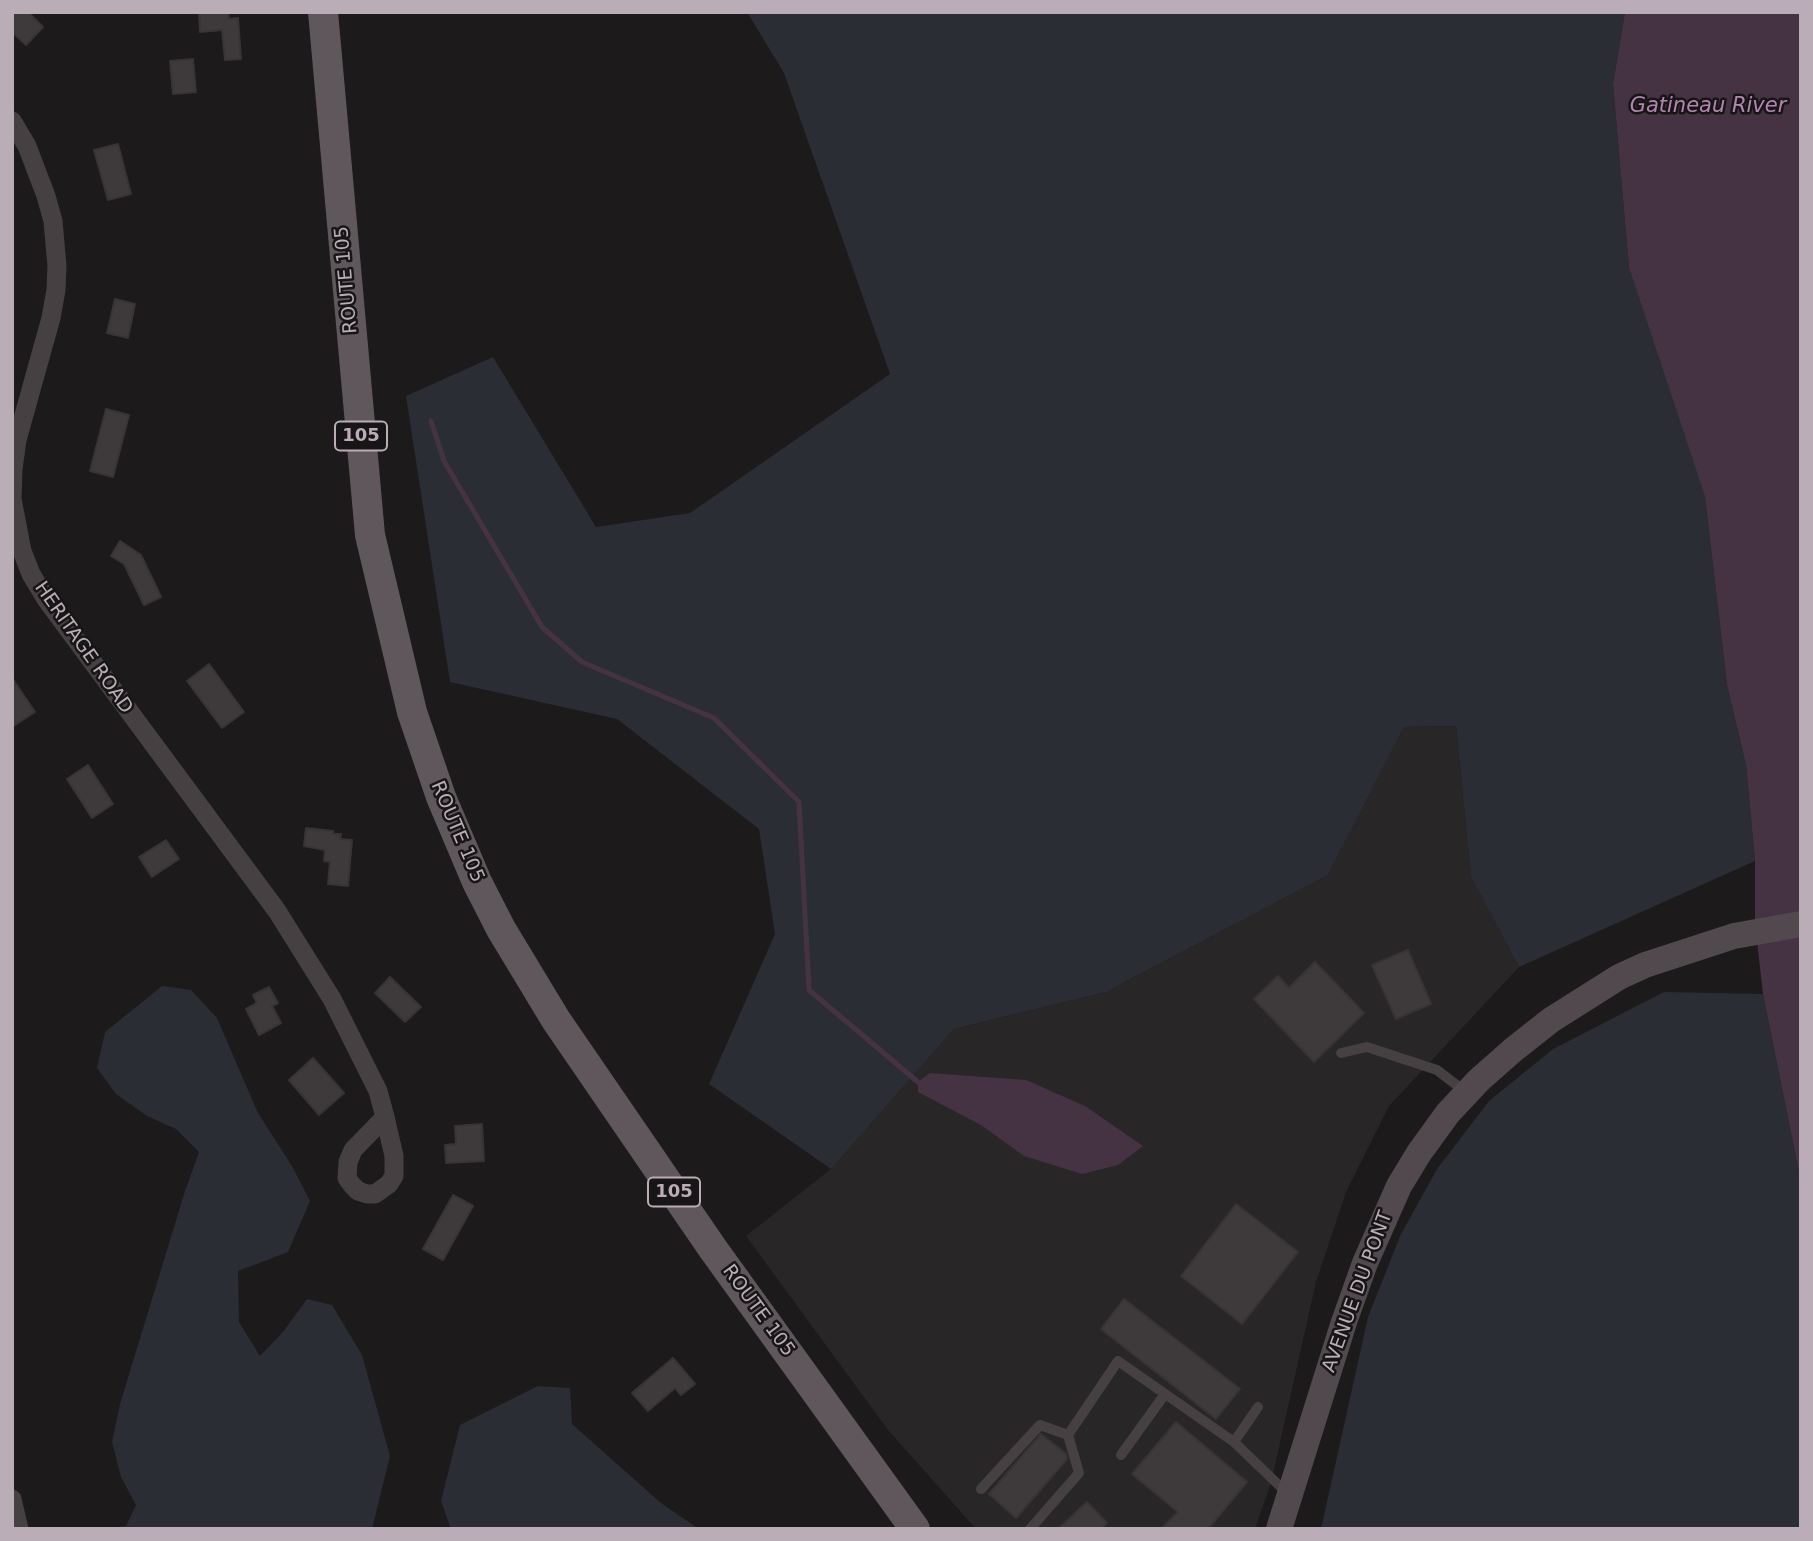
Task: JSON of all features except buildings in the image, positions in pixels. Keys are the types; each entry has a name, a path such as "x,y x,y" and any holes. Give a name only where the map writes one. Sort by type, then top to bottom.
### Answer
{"main road":[{"name":"ROUTE 105","path":"323,12 370,535 412,712 441,797 489,906 556,1020 713,1249 915,1529"},
{"name":"AVENUE DU PONT","path":"1279,1529 1344,1322 1381,1222 1419,1153 1448,1113 1513,1050 1551,1020 1619,977 1645,965 1734,936 1801,924"}],"street":[{"name":"HERITAGE ROAD","path":"12,121 27,146 46,196 53,221 57,266 51,318 18,440 13,469 12,499 22,551 31,574 63,624 302,948 359,1051 378,1091 385,1117"},
{"path":"12,1499 19,1529"}],"lane":[{"path":"1341,1053 1367,1047 1437,1070 1467,1093"},
{"path":"1068,1435 1118,1361 1234,1442 1290,1496"},
{"path":"1121,1455 1165,1394"},
{"path":"1234,1442 1258,1408"},
{"path":"981,1489 1040,1424 1068,1435"},
{"path":"1030,1529 1079,1473 1068,1435"}],"shaded area":[{"path":"747,12 1625,12 1613,84 1629,268 1705,497 1727,685 1746,765 1755,861 1519,967 1471,877 1456,726 1404,727 1328,875 1106,992 954,1029 831,1169 709,1084 775,934 759,829 617,719 450,682 406,396 493,357 596,527 690,513 890,374 784,73"},
{"path":"1456,726 1471,877 1519,967 1389,1106 1346,1192 1316,1282 1271,1483 1255,1529 976,1529 888,1430 746,1236 831,1169 954,1029 1106,992 1328,875 1404,727"},
{"path":"162,986 191,990 217,1018 258,1113 292,1166 310,1201 288,1252 238,1271 239,1322 260,1356 283,1332 307,1299 332,1305 362,1355 390,1456 372,1529 100,1529 126,1526 136,1505 121,1477 112,1442 120,1404 199,1152 176,1129 147,1116 116,1094 97,1068 105,1032"},
{"path":"1664,992 1763,994 1801,1182 1801,1529 1321,1529 1368,1317 1400,1236 1437,1169 1489,1101 1553,1049"},
{"path":"538,1386 570,1388 572,1424 661,1503 699,1529 451,1529 441,1501 460,1425"}],"water":[{"name":"Gatineau River","path":"1625,12 1801,12 1801,1182 1763,994 1755,924 1755,861 1746,765 1727,685 1705,497 1629,268 1613,84"},
{"path":"930,1073 1026,1080 1085,1106 1143,1146 1118,1165 1082,1174 1024,1156 981,1125 918,1092 918,1082"}],"waterway":[{"path":"431,421 444,461 542,627 582,662 714,718 799,802 809,990 918,1082"}]}
